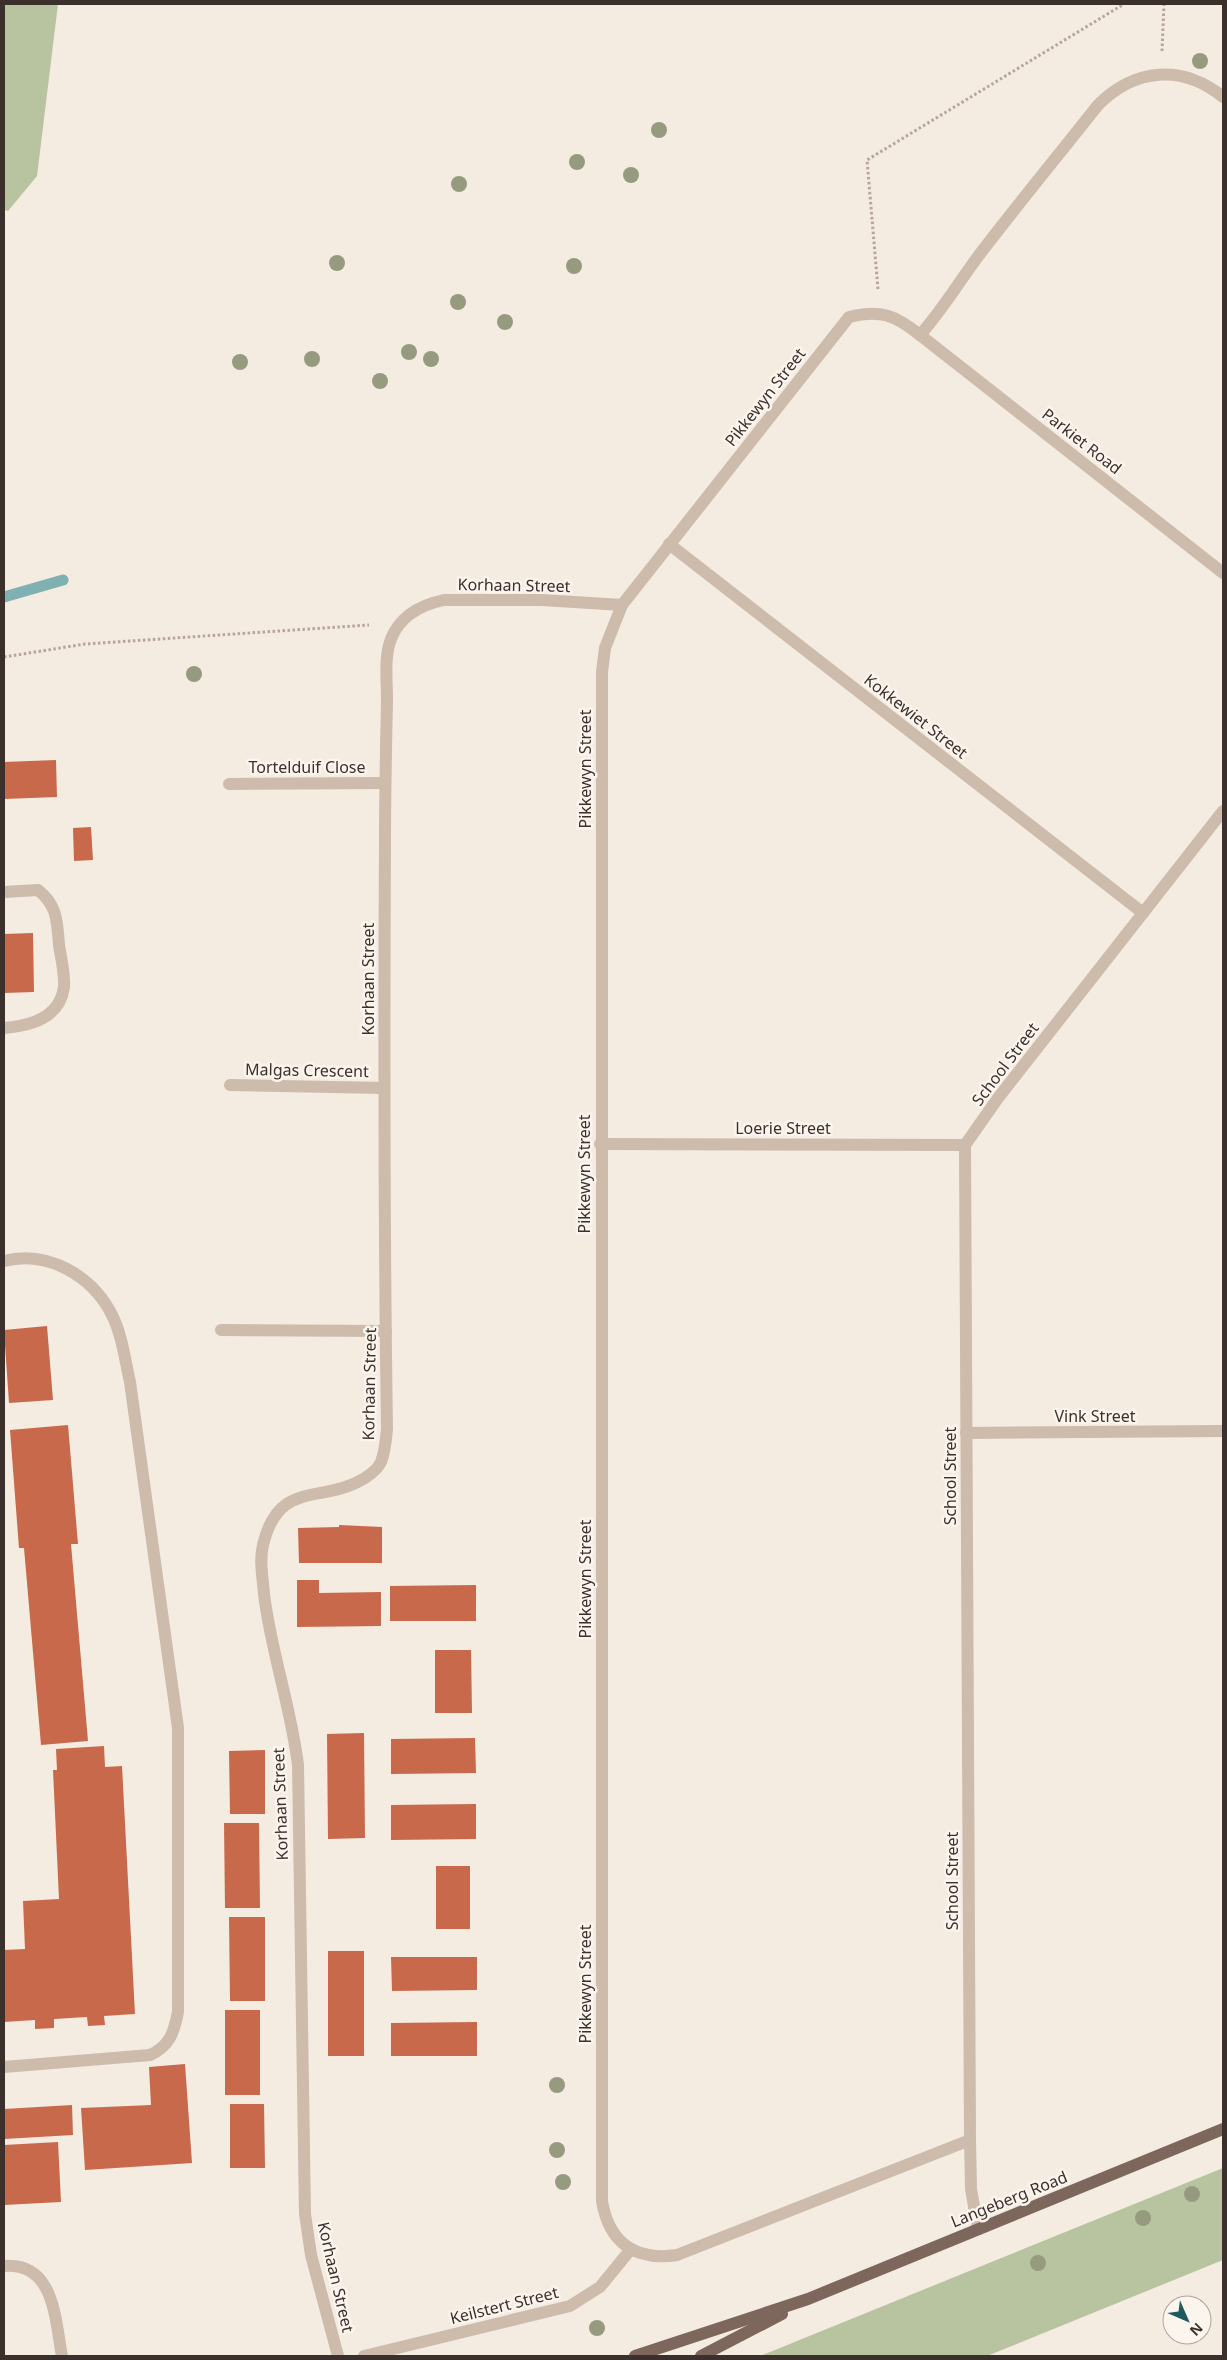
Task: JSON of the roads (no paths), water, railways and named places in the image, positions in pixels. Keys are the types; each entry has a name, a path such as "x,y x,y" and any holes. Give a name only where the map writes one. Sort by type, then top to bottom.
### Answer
{"main road":[{"name":"Langeberg Road","path":"635,2356 808,2299 1223,2129"},
{"name":"Langeberg Road","path":"701,2356 724,2346 808,2299"}],"street":[{"path":"920,335 940,312 962,277 986,246 1098,105 1111,92 1126,83 1142,77 1160,74 1180,75 1200,81 1223,97"},
{"name":"Pikkewyn Street","path":"920,335 895,317 880,313 864,313 849,317 622,605 604,648 602,672 600,1144 602,2201 610,2228 619,2240 631,2249 653,2256 677,2255 970,2140"},
{"name":"Parkiet Road","path":"920,335 1223,573"},
{"name":"Kokkewiet Street","path":"669,544 1143,913"},
{"name":"Korhaan Street","path":"338,2356 311,2255 305,2214 298,1765 290,1718 268,1627 262,1572 263,1547 269,1528 278,1512 290,1502 306,1494 354,1485 372,1474 380,1464 387,1429 384,1088 385,783 388,652 396,628 416,609 429,603 444,600 542,600 622,605"},
{"name":"Tortelduif Close","path":"229,784 385,783"},
{"name":"School Street","path":"978,2230 971,2189 970,2140 965,1145 998,1098 1223,811"},
{"path":"4,892 38,890 49,899 56,920 64,985 61,999 49,1016 32,1024 4,1028"},
{"name":"Malgas Crescent","path":"230,1085 384,1088"},
{"name":"Loerie Street","path":"600,1144 965,1145"},
{"path":"4,1261 29,1257 65,1267 84,1281 101,1298 114,1323 130,1382 178,1728 179,1789 178,2012 174,2033 167,2045 150,2055 4,2067"},
{"path":"221,1330 386,1331"},
{"name":"Vink Street","path":"966,1433 1223,1432"},
{"name":"Keilstert Street","path":"364,2356 570,2306 600,2287 631,2249"},
{"path":"4,2266 21,2267 30,2270 46,2285 62,2356"}],"waterway":[{"path":"4,597 63,580"}]}
